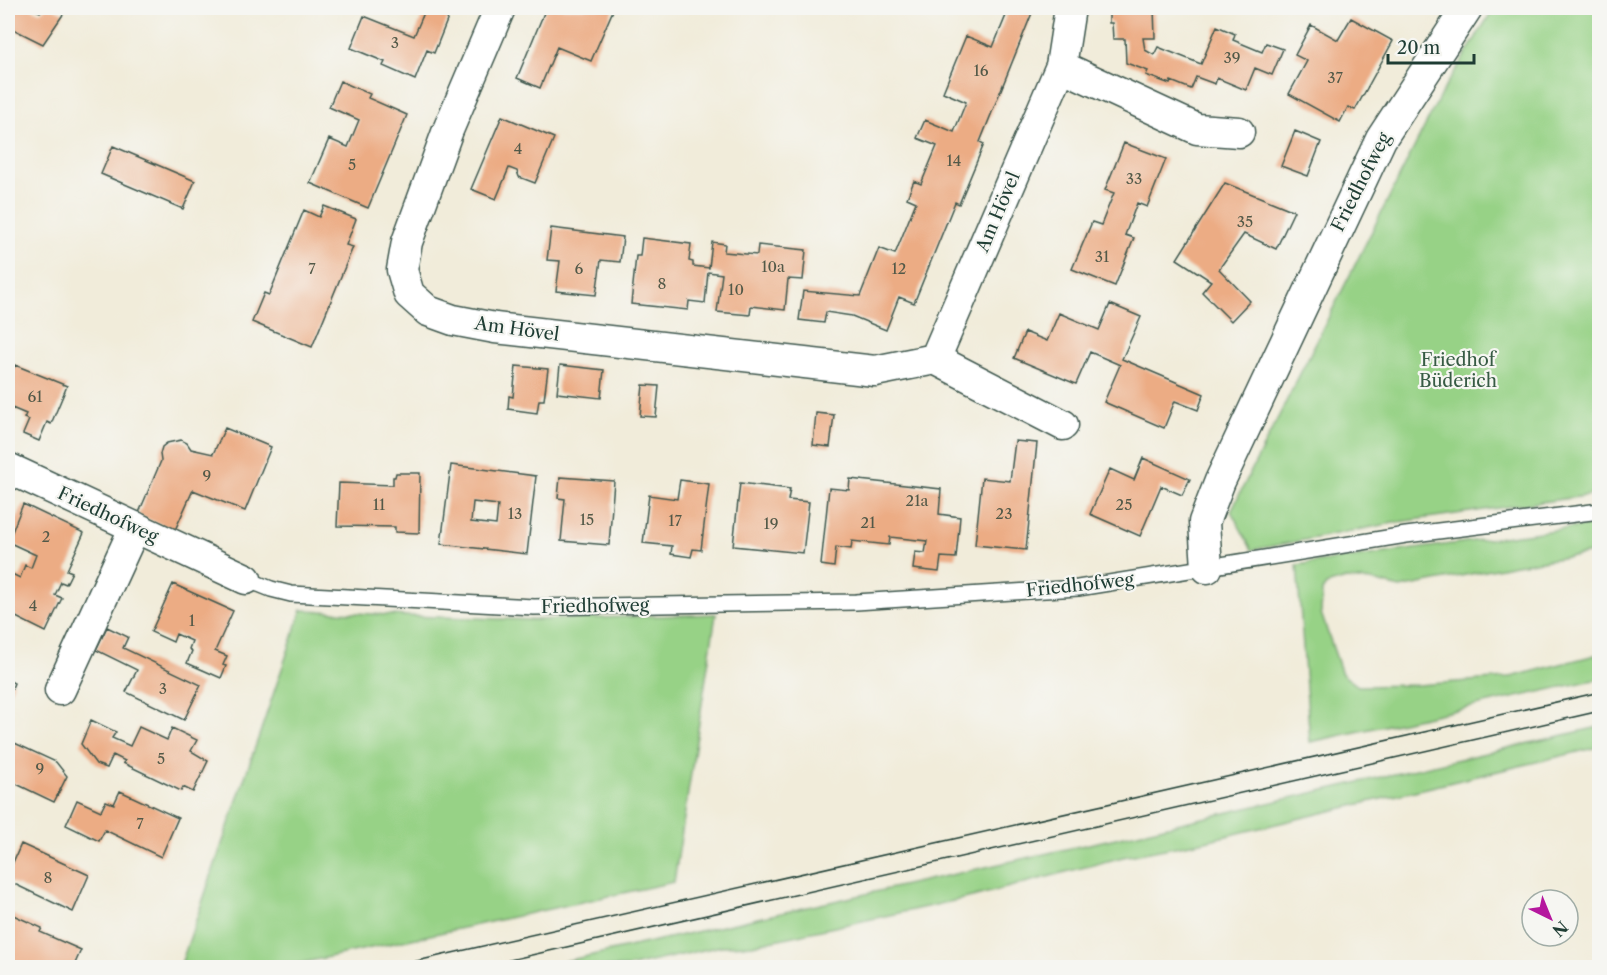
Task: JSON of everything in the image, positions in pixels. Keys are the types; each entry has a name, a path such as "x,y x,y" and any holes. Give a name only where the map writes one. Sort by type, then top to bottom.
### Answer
{"street":[{"name":"Am Hövel","path":"500,8 448,130 407,242 402,270 409,294 428,311 453,320 495,328 875,371 935,358 1061,66 1070,8"},
{"name":"Friedhofweg","path":"1208,568 1204,522 1220,481 1381,139 1467,8"},
{"path":"1061,66 1197,129 1239,132"},
{"path":"935,358 1063,425"},
{"name":"Friedhofweg","path":"8,468 246,579"},
{"path":"60,690 135,527"}],"lane":[{"name":"Friedhofweg","path":"246,579 270,589 291,594 534,607 856,602 1078,588 1406,535 1599,511"}],"green space":[{"name":"Friedhof Büderich","path":"1494,8 1599,8 1599,494 1399,522 1252,550 1231,511 1441,94"},
{"path":"1599,524 1599,552 1516,565 1400,588 1373,581 1346,579 1326,585 1322,591 1321,613 1342,674 1358,686 1418,685 1507,678 1599,654 1599,679 1310,742 1297,565"},
{"path":"302,610 535,620 716,614 674,882 283,967 180,967"},
{"path":"1599,727 1599,747 1201,842 1123,857 972,897 752,945 721,946 628,967 539,967 1069,848"}],"building":[{"path":"8,8 31,8 40,12 45,8 53,8 64,13 43,44 11,28 8,34"},
{"path":"426,8 452,8 434,53 427,50 415,80 383,66 385,62 351,48 364,16 414,36"},
{"path":"546,8 614,8 591,61 557,47 540,88 517,78"},
{"path":"1007,8 1034,8 980,142 984,144 959,204 955,202 914,303 899,297 886,330 852,316 826,312 824,323 799,320 803,291 860,296 879,248 895,254 916,202 907,198 914,181 921,184 937,146 917,138 925,120 954,132 966,102 943,92 966,36 993,47"},
{"path":"1109,8 1154,8 1155,38 1143,38 1145,50 1154,55 1158,47 1201,64 1217,26 1235,34 1233,40 1262,52 1266,43 1283,49 1272,75 1255,68 1246,90 1217,78 1215,84 1196,77 1191,89 1146,75 1148,71 1126,63 1125,39 1113,39 1112,23 1109,23"},
{"path":"1351,18 1393,41 1355,110 1348,107 1340,122 1289,94 1307,61 1295,55 1311,25 1338,40"},
{"path":"340,81 370,94 368,98 407,115 368,208 310,183 329,139 348,147 359,120 329,107"},
{"path":"502,116 554,138 535,183 519,177 517,171 509,168 496,199 471,189"},
{"path":"1295,131 1321,142 1308,176 1281,166"},
{"path":"1124,143 1166,159 1147,207 1137,203 1125,235 1134,238 1115,286 1072,269 1092,222 1101,225 1114,193 1105,190"},
{"path":"113,146 195,181 183,209 101,174"},
{"path":"1225,183 1294,211 1276,249 1244,234 1219,269 1250,301 1231,321 1202,292 1211,281 1177,259"},
{"path":"324,206 356,219 346,245 353,247 312,347 252,322 264,293 269,295 304,210 319,217"},
{"path":"551,228 623,237 620,262 601,260 596,295 556,291 560,261 547,260"},
{"path":"642,238 691,244 689,261 693,262 693,266 709,268 712,242 725,244 724,252 757,255 758,245 806,250 803,280 788,279 785,310 751,306 750,315 717,312 722,274 708,272 705,303 689,301 688,310 631,304 636,256 640,256"},
{"path":"1110,304 1141,317 1122,359 1204,394 1198,410 1175,401 1164,428 1104,402 1120,365 1090,352 1076,384 1014,358 1025,332 1047,341 1059,313 1099,330"},
{"path":"15,365 67,386 51,424 47,422 39,441 23,434 29,420 24,418 26,414 12,408 8,419 8,370 12,372"},
{"path":"560,365 604,370 601,398 557,393"},
{"path":"516,366 548,369 544,400 539,400 537,413 508,409 509,396 513,397"},
{"path":"643,385 659,386 656,417 640,416"},
{"path":"816,413 834,415 830,447 813,445"},
{"path":"225,428 271,447 245,511 193,490 175,530 138,515 161,461 162,447 167,443 181,440 191,449 213,454"},
{"path":"1015,441 1037,443 1026,550 975,545 982,478 1010,481"},
{"path":"1143,458 1190,479 1182,495 1161,486 1140,536 1090,514 1110,469 1134,480"},
{"path":"451,465 536,476 527,554 441,544","holes":["473,502 498,505 496,525 471,522"]},
{"path":"396,473 420,473 419,533 395,532 395,527 337,526 339,483 393,485 393,477"},
{"path":"560,477 614,481 609,545 561,541 565,499 558,498"},
{"path":"850,479 941,489 939,514 960,517 956,558 941,557 939,572 913,569 915,552 925,553 927,541 890,537 889,545 852,541 851,549 836,547 834,567 821,565 829,488 849,490"},
{"path":"680,480 709,484 701,550 693,549 691,557 671,554 672,546 643,543 649,495 677,499"},
{"path":"740,483 790,489 788,500 809,502 803,553 733,546"},
{"path":"23,504 84,533 67,570 72,572 66,584 61,582 55,595 62,598 46,632 8,613 8,572 20,578 25,565 31,568 36,555 8,542"},
{"path":"173,584 233,611 215,651 227,656 221,678 187,663 192,651 189,649 192,641 176,634 173,642 151,632"},
{"path":"107,627 128,637 123,648 201,685 184,720 126,692 137,670 96,650"},
{"path":"8,680 14,683 8,698"},
{"path":"91,720 116,732 112,738 130,746 139,727 167,740 172,728 197,740 191,751 208,761 193,792 183,787 181,791 123,763 125,761 113,755 107,768 96,764 81,744"},
{"path":"8,740 56,762 67,776 54,802 8,780"},
{"path":"120,791 178,818 161,857 105,830 99,841 66,825 77,800 101,811 106,801 114,804"},
{"path":"21,844 89,875 73,912 8,881 8,874"},
{"path":"11,914 42,928 40,932 81,950 73,968 18,968 8,963 8,920"}],"tram line":[{"path":"386,968 1600,692"},
{"path":"475,968 1600,711"}]}
